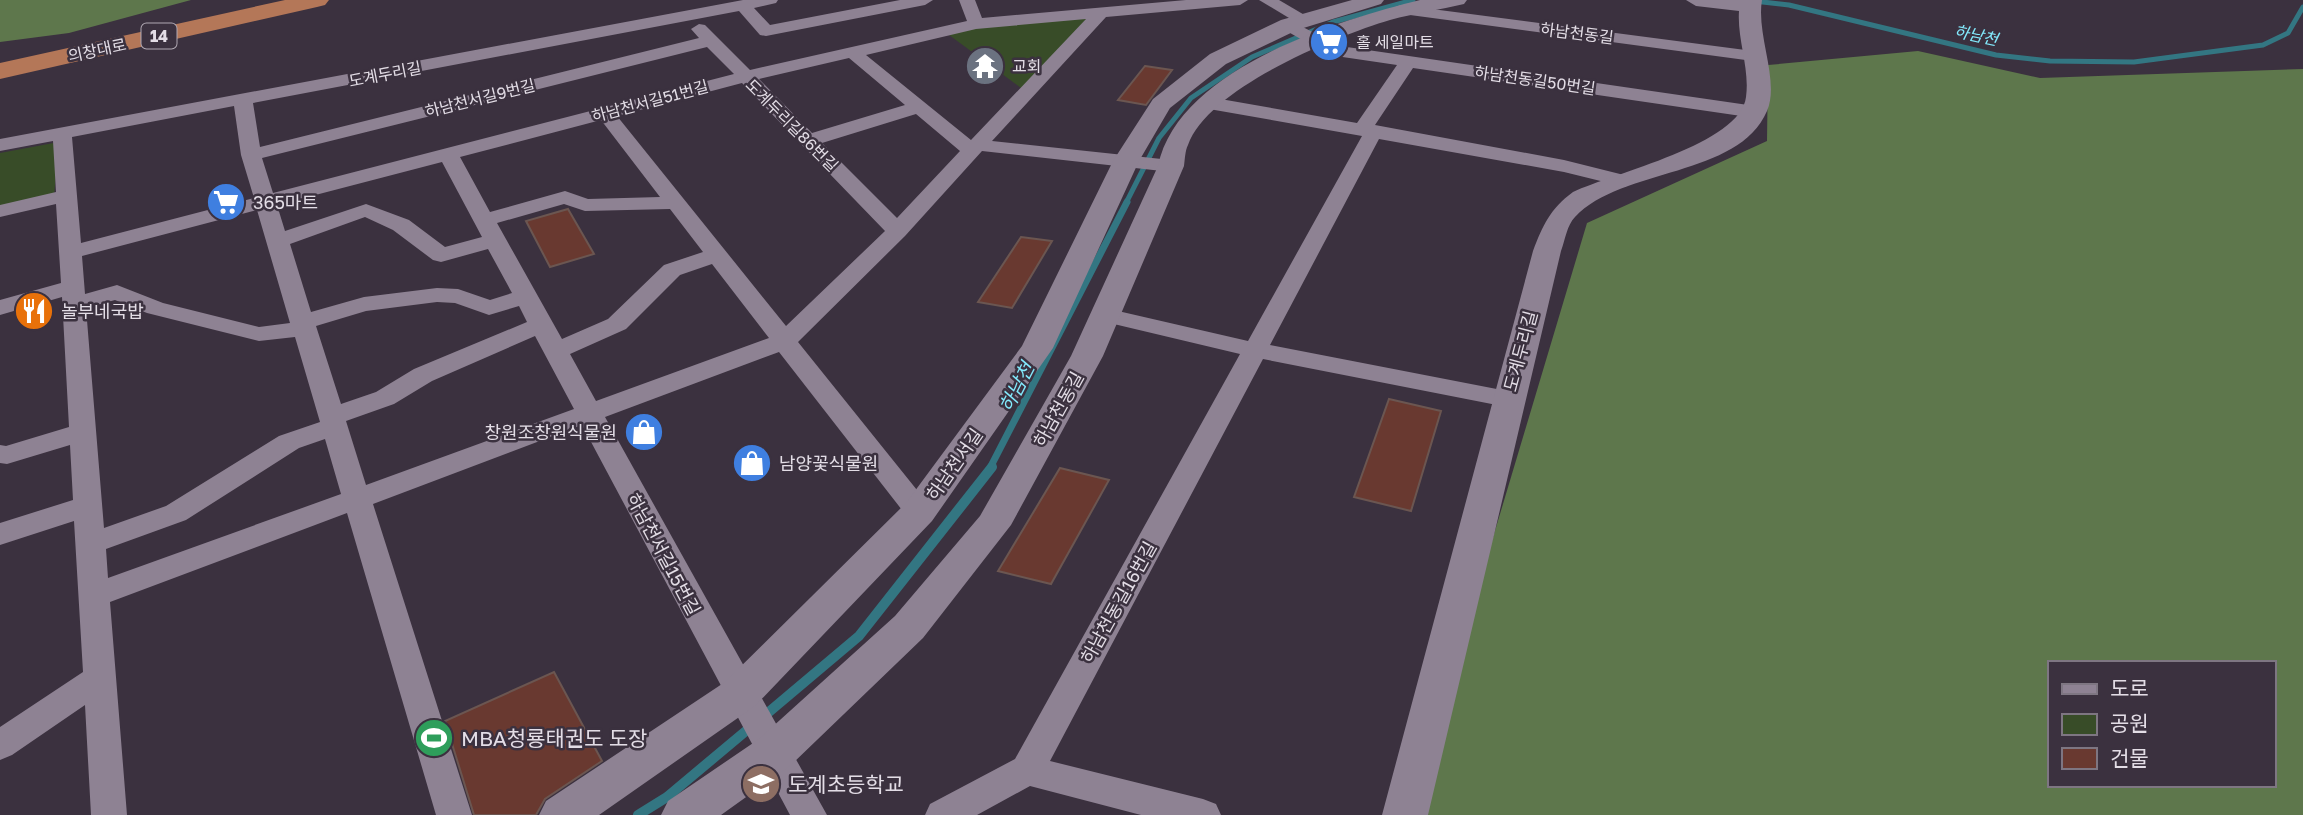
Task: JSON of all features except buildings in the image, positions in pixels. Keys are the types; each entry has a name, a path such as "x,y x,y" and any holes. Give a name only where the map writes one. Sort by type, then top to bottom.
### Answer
{"highway":[{"name":"의창대로","path":"0,60 274,0"},
{"name":"의창대로","path":"0,71 317,0"}],"street":[{"name":"도계두리길","path":"0,145 770,0"},
{"path":"743,5 766,30 925,0"},
{"path":"967,0 976,24"},
{"name":"하남천서길51번길","path":"68,253 745,76 976,24 1240,0"},
{"path":"1267,0 1305,30"},
{"path":"1388,5 1457,0"},
{"path":"1696,0 1751,3 1757,94 1755,111"},
{"name":"하남천서길","path":"562,815 744,700 919,512 1037,348 1161,104 1218,59 1388,5"},
{"name":"하남천동길","path":"1388,5 1753,56"},
{"path":"93,596 785,341 897,231 1100,14"},
{"name":"도계두리길86번길","path":"689,16 709,41 897,231"},
{"name":"하남천동길50번길","path":"1305,30 1335,51 1755,111"},
{"name":"하남천동길","path":"684,815 770,746 909,626 993,525 1087,356 1176,142 1209,103 1305,30"},
{"name":"하남천서길9번길","path":"251,155 709,41"},
{"path":"852,52 918,108 975,148 1167,165"},
{"name":"하남천동길16번길","path":"1027,770 1256,350 1368,131 1408,62"},
{"path":"243,101 251,155 454,815"},
{"path":"1209,103 1564,166 1625,181"},
{"path":"808,141 918,108"},
{"name":"도계두리길","path":"1405,815 1507,399 1547,251 1563,212 1588,195 1738,133 1755,111"},
{"path":"605,113 919,512"},
{"path":"62,134 64,196 109,815"},
{"name":"하남천서길15번길","path":"448,154 770,746"},
{"path":"0,211 64,196"},
{"path":"278,241 366,210 401,225 441,255 489,230 565,197 585,205 676,203"},
{"path":"555,351 617,324 672,270 717,255"},
{"path":"0,308 71,296 117,292 155,308 259,334 304,325 393,300 458,296 489,308 525,296"},
{"path":"1105,315 1256,350 1507,399"},
{"path":"89,544 176,513 289,442 385,398 423,375 540,325"},
{"path":"0,454 7,455 81,432"},
{"path":"0,534 87,506"},
{"path":"0,745 99,678"},
{"path":"770,746 808,815"},
{"path":"943,815 1027,770 1203,815"}],"green space":[{"path":"0,0 191,0 69,33 0,42"},
{"path":"1097,15 1025,91 945,32"},
{"path":"1918,51 2040,78 2303,69 2303,815 1410,815 1587,223 1767,141 1768,65"},
{"path":"59,142 54,196 0,209 0,153"}],"waterway":[{"name":"하남천","path":"1126,203 1159,138 1191,98 1252,57 1333,22 1413,0"},
{"name":"하남천","path":"1745,0 1789,5 1996,55 2050,61 2134,62 2263,45 2288,33 2303,7"},
{"name":"하남천","path":"990,468 1127,202"},
{"name":"하남천","path":"763,717 859,636 992,467"},
{"name":"하남천","path":"638,815 667,797 753,725"}],"place":[{"name":"홀 세일마트","path":"1329,42"},
{"name":"교회","path":"985,66"},
{"name":"365마트","path":"226,202"},
{"name":"놀부네국밥","path":"34,311"},
{"name":"창원조창원식물원","path":"644,432"},
{"name":"남양꽃식물원","path":"752,463"},
{"name":"MBA청룡태권도 도장","path":"434,738"},
{"name":"도계초등학교","path":"761,784"}]}
